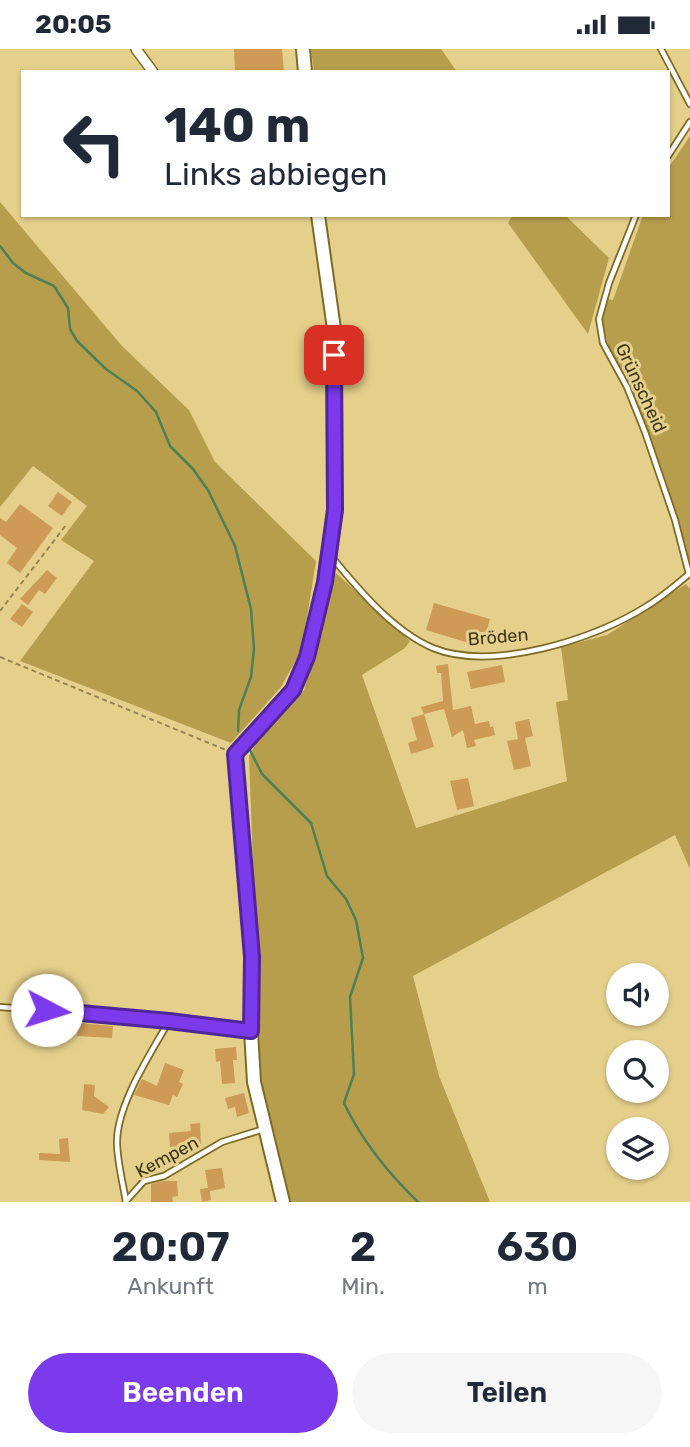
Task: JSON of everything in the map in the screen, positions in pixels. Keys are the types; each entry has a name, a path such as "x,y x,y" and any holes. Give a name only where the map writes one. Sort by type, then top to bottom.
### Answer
{"street":[{"path":"136,49 152,70"},
{"path":"303,49 304,70"},
{"path":"283,1202 254,1082 251,1031 252,957 235,754 293,690 307,657 329,554 335,510 334,329 318,217"}],"lane":[{"path":"661,49 690,104"},
{"path":"670,153 690,122"},
{"name":"Grünscheid","path":"635,217 609,283 599,319 603,342 627,387 645,432 690,574"},
{"name":"Bröden","path":"329,554 396,624 432,647 459,655 498,655 561,644 595,632 648,606 690,574"},
{"path":"0,1007 169,1021 251,1031"},
{"name":"Kempen","path":"126,1202 117,1142 119,1126 135,1082 169,1021"},
{"name":"Kempen","path":"126,1202 144,1181 164,1176 222,1142 265,1128"}],"path":[{"path":"0,611 66,525"},
{"path":"0,657 235,754"}],"shaded area":[{"path":"311,49 441,49 456,70 314,70"},
{"path":"690,136 690,569 656,456 631,396 610,355 602,312 608,299 613,300 642,217 670,217 670,166"},
{"path":"0,202 122,346 189,410 215,462 316,561 302,649 281,687 231,743 20,661 94,561 61,540 87,506 33,466 0,507"},
{"path":"512,217 567,217 609,258 588,334 508,223"},
{"path":"336,573 410,641 405,648 362,675 416,828 567,781 556,702 568,700 561,647 607,635 686,584 690,589 690,869 675,835 413,976 439,1076 490,1202 289,1202 261,1085 249,756 263,730 304,690"}],"building":[{"path":"234,49 282,49 284,70 235,70"},
{"path":"58,492 72,502 62,516 48,506"},
{"path":"20,504 53,528 20,573 7,563 17,548 0,535 0,518 6,522"},
{"path":"47,570 57,578 45,594 39,590 28,605 20,599"},
{"path":"434,603 490,619 482,647 426,630"},
{"path":"22,604 33,612 22,627 10,619"},
{"path":"448,664 453,710 471,706 475,724 489,721 490,727 493,726 495,735 474,740 476,746 467,748 463,730 452,737 444,709 424,714 421,707 443,701 441,673 437,673 436,666"},
{"path":"502,665 505,682 471,689 467,672"},
{"path":"424,714 434,747 411,754 408,743 417,740 411,718"},
{"path":"529,719 533,736 525,738 531,766 514,770 507,741 518,739 515,722"},
{"path":"468,778 474,806 457,810 450,781"},
{"path":"79,1023 113,1026 112,1038 77,1036"},
{"path":"236,1047 237,1060 233,1060 235,1083 222,1084 220,1061 216,1062 215,1049"},
{"path":"165,1063 184,1070 179,1082 183,1084 177,1097 173,1095 169,1105 134,1095 142,1079 157,1086"},
{"path":"84,1084 95,1085 94,1096 109,1107 103,1114 82,1110"},
{"path":"244,1093 249,1113 237,1117 235,1107 228,1109 225,1098"},
{"path":"200,1123 201,1145 170,1147 169,1133 191,1131 190,1124"},
{"path":"68,1138 70,1162 39,1160 39,1153 60,1154 59,1139"},
{"path":"222,1168 225,1188 210,1191 211,1200 202,1202 200,1189 208,1188 205,1170"},
{"path":"177,1181 178,1196 172,1197 173,1202 151,1202 151,1184"}],"waterway":[{"path":"0,246 13,263 26,273 54,286 68,308 70,329 77,341 106,369 137,391 156,412 170,446 193,469 208,490 235,546 251,609 254,649 251,677 239,710 238,731"},
{"path":"249,748 262,774 311,823 327,876 346,899 356,920 363,958 350,997 354,1074 344,1103 376,1156 418,1202"}],"route":[{"path":"47,1010 251,1031 252,957 248,887 235,754 293,690 307,657 325,582 335,510 334,355"}]}
